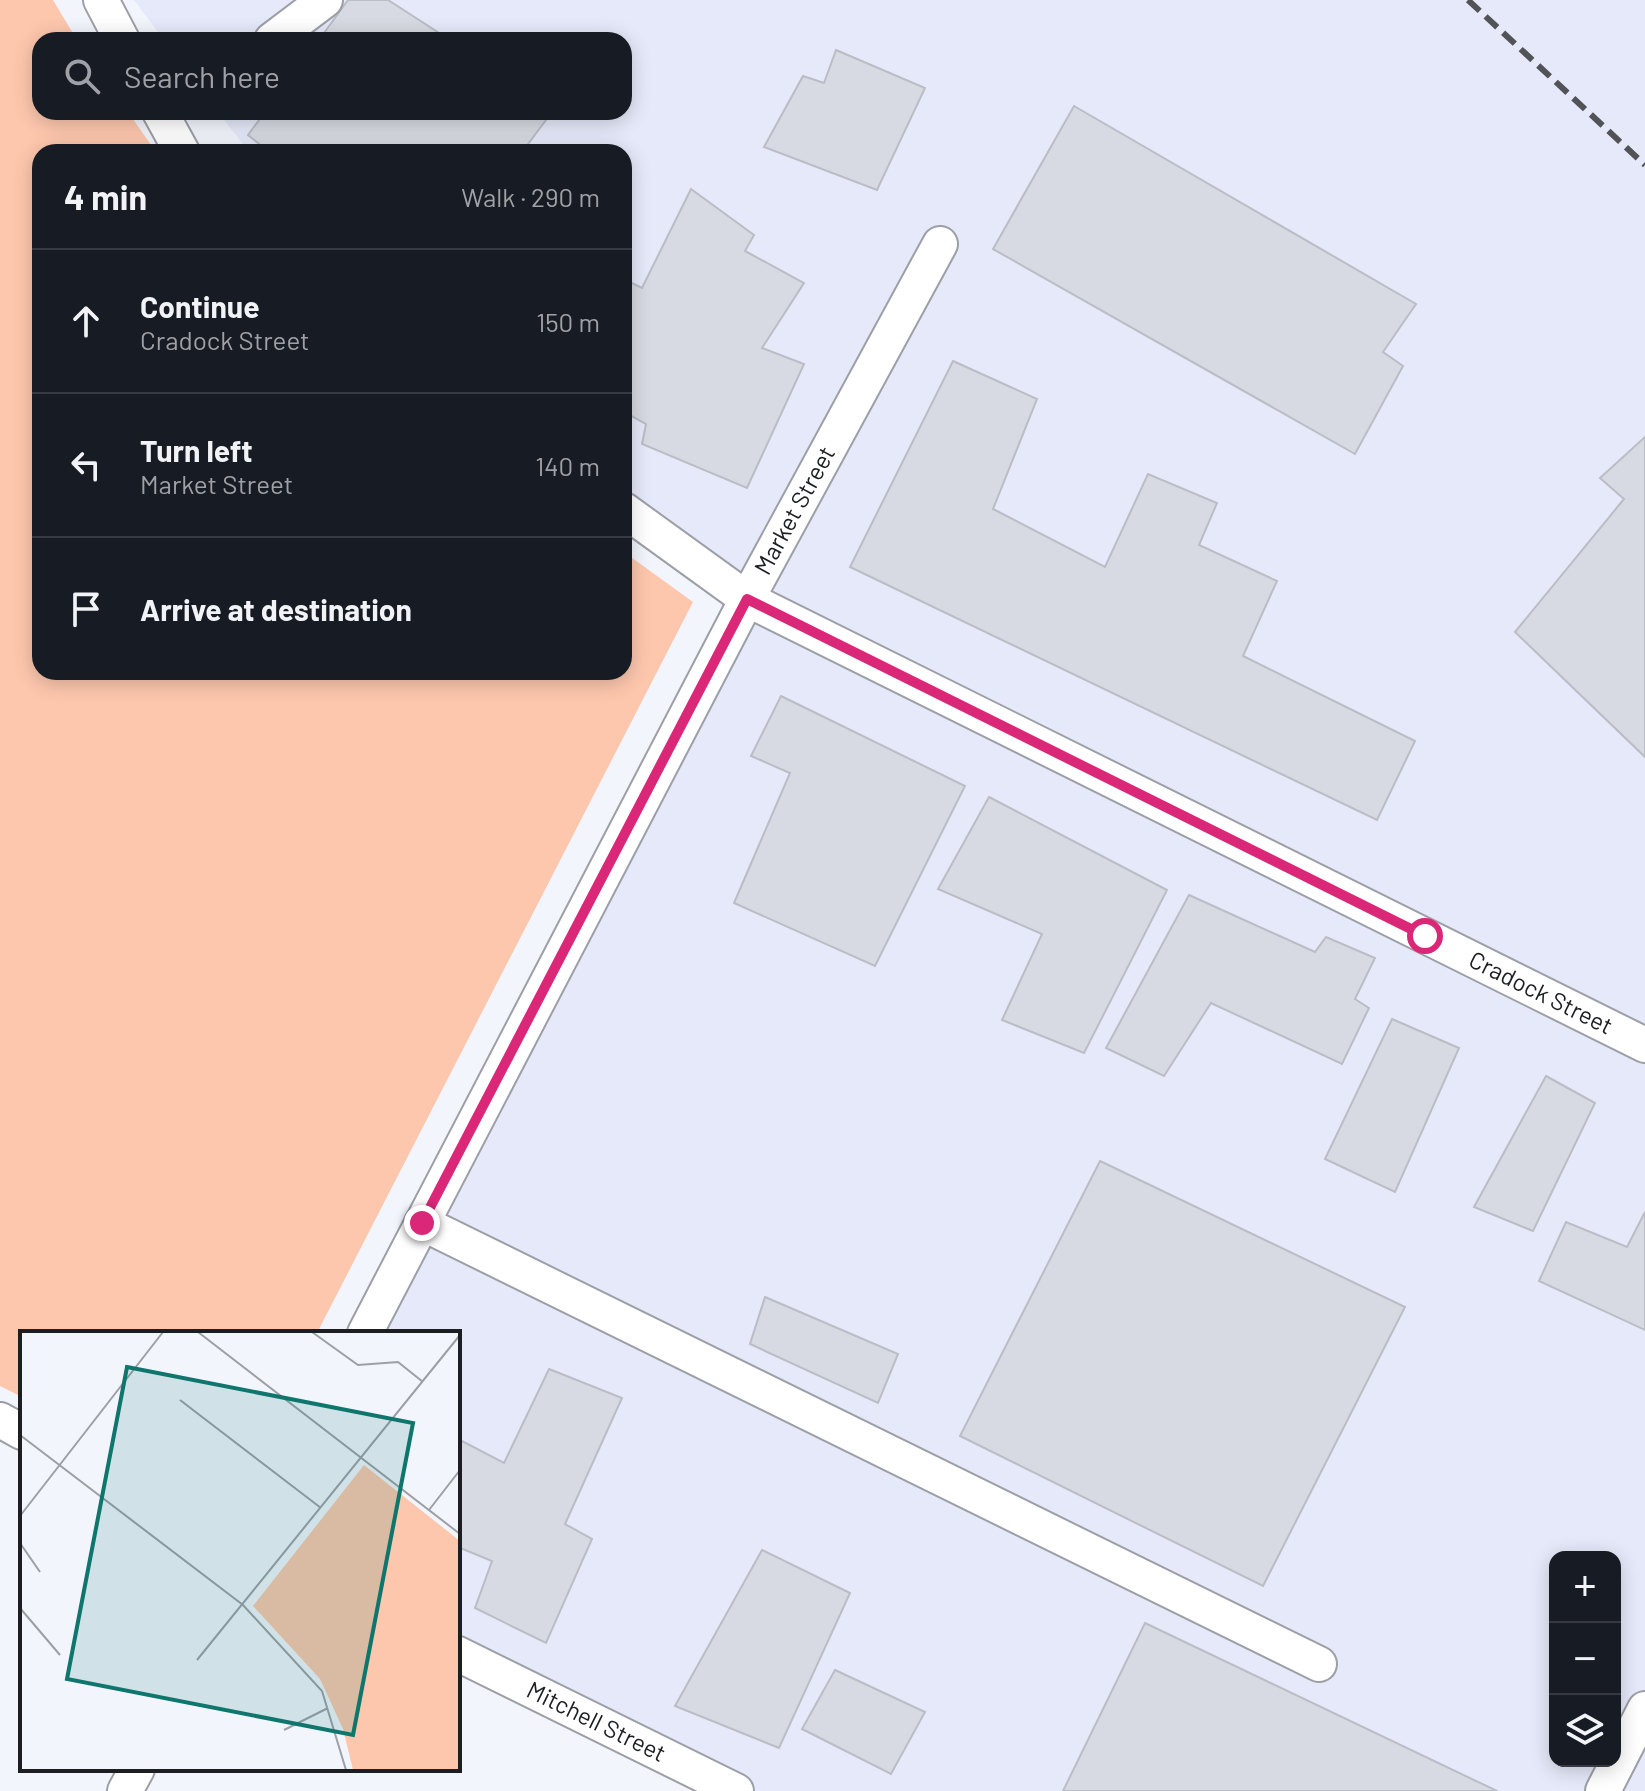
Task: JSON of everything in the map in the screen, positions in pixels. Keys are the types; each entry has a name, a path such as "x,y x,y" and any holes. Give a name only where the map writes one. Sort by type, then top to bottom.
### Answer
{"street":[{"path":"101,0 118,32"},
{"path":"283,32 325,0"},
{"path":"169,120 179,144"},
{"name":"Market Street","path":"366,1331 747,599 940,244"},
{"name":"Cradock Street","path":"632,516 747,599 1645,1045"},
{"path":"422,1223 1319,1664"},
{"path":"0,1420 20,1431"},
{"name":"Mitchell Street","path":"460,1655 736,1791"},
{"path":"1603,1791 1645,1709"},
{"path":"125,1791 136,1771"}],"shaded area":[{"path":"0,0 53,0 72,32 32,32 32,120 134,120 150,144 32,144 32,680 632,680 632,558 693,602 318,1331 20,1331 20,1396 0,1386"},
{"path":"134,0 1645,0 1645,1791 737,1791 460,1655 460,1331 366,1331 746,599 632,504 632,144 243,144 224,120 632,120 632,32 158,32"}],"building":[{"path":"348,0 388,0 438,32 325,32"},
{"path":"836,50 925,88 877,190 764,147 803,76 824,83"},
{"path":"1074,106 1416,304 1383,352 1403,366 1355,454 993,249"},
{"path":"259,120 546,120 528,144 259,144 248,135"},
{"path":"691,189 754,235 745,251 804,283 762,348 804,364 747,488 642,444 646,424 632,416 632,283 642,288"},
{"path":"953,361 1037,399 993,509 1105,567 1148,474 1217,503 1199,545 1277,581 1243,656 1415,741 1377,820 850,567"},
{"path":"1645,437 1645,757 1515,632 1624,499 1600,478"},
{"path":"781,696 965,786 875,966 734,903 790,773 751,756"},
{"path":"989,797 1167,890 1084,1053 1002,1020 1042,934 938,889"},
{"path":"1189,895 1315,952 1326,937 1375,958 1355,999 1369,1008 1342,1064 1211,1003 1164,1076 1106,1048"},
{"path":"1392,1019 1459,1048 1395,1192 1325,1159"},
{"path":"1546,1076 1595,1103 1533,1231 1474,1207"},
{"path":"1100,1161 1405,1307 1263,1586 960,1436"},
{"path":"1645,1212 1645,1330 1539,1281 1566,1222 1627,1247"},
{"path":"765,1297 898,1354 878,1403 750,1344"},
{"path":"549,1369 622,1398 565,1524 592,1539 546,1643 475,1608 492,1561 460,1548 460,1440 504,1463"},
{"path":"762,1550 850,1593 779,1748 675,1706"},
{"path":"1145,1623 1497,1791 1063,1791"},
{"path":"835,1670 925,1712 891,1774 802,1729"}],"railway":[{"path":"1468,0 1645,165"}],"route":[{"path":"422,1223 747,599 1425,936"}]}
